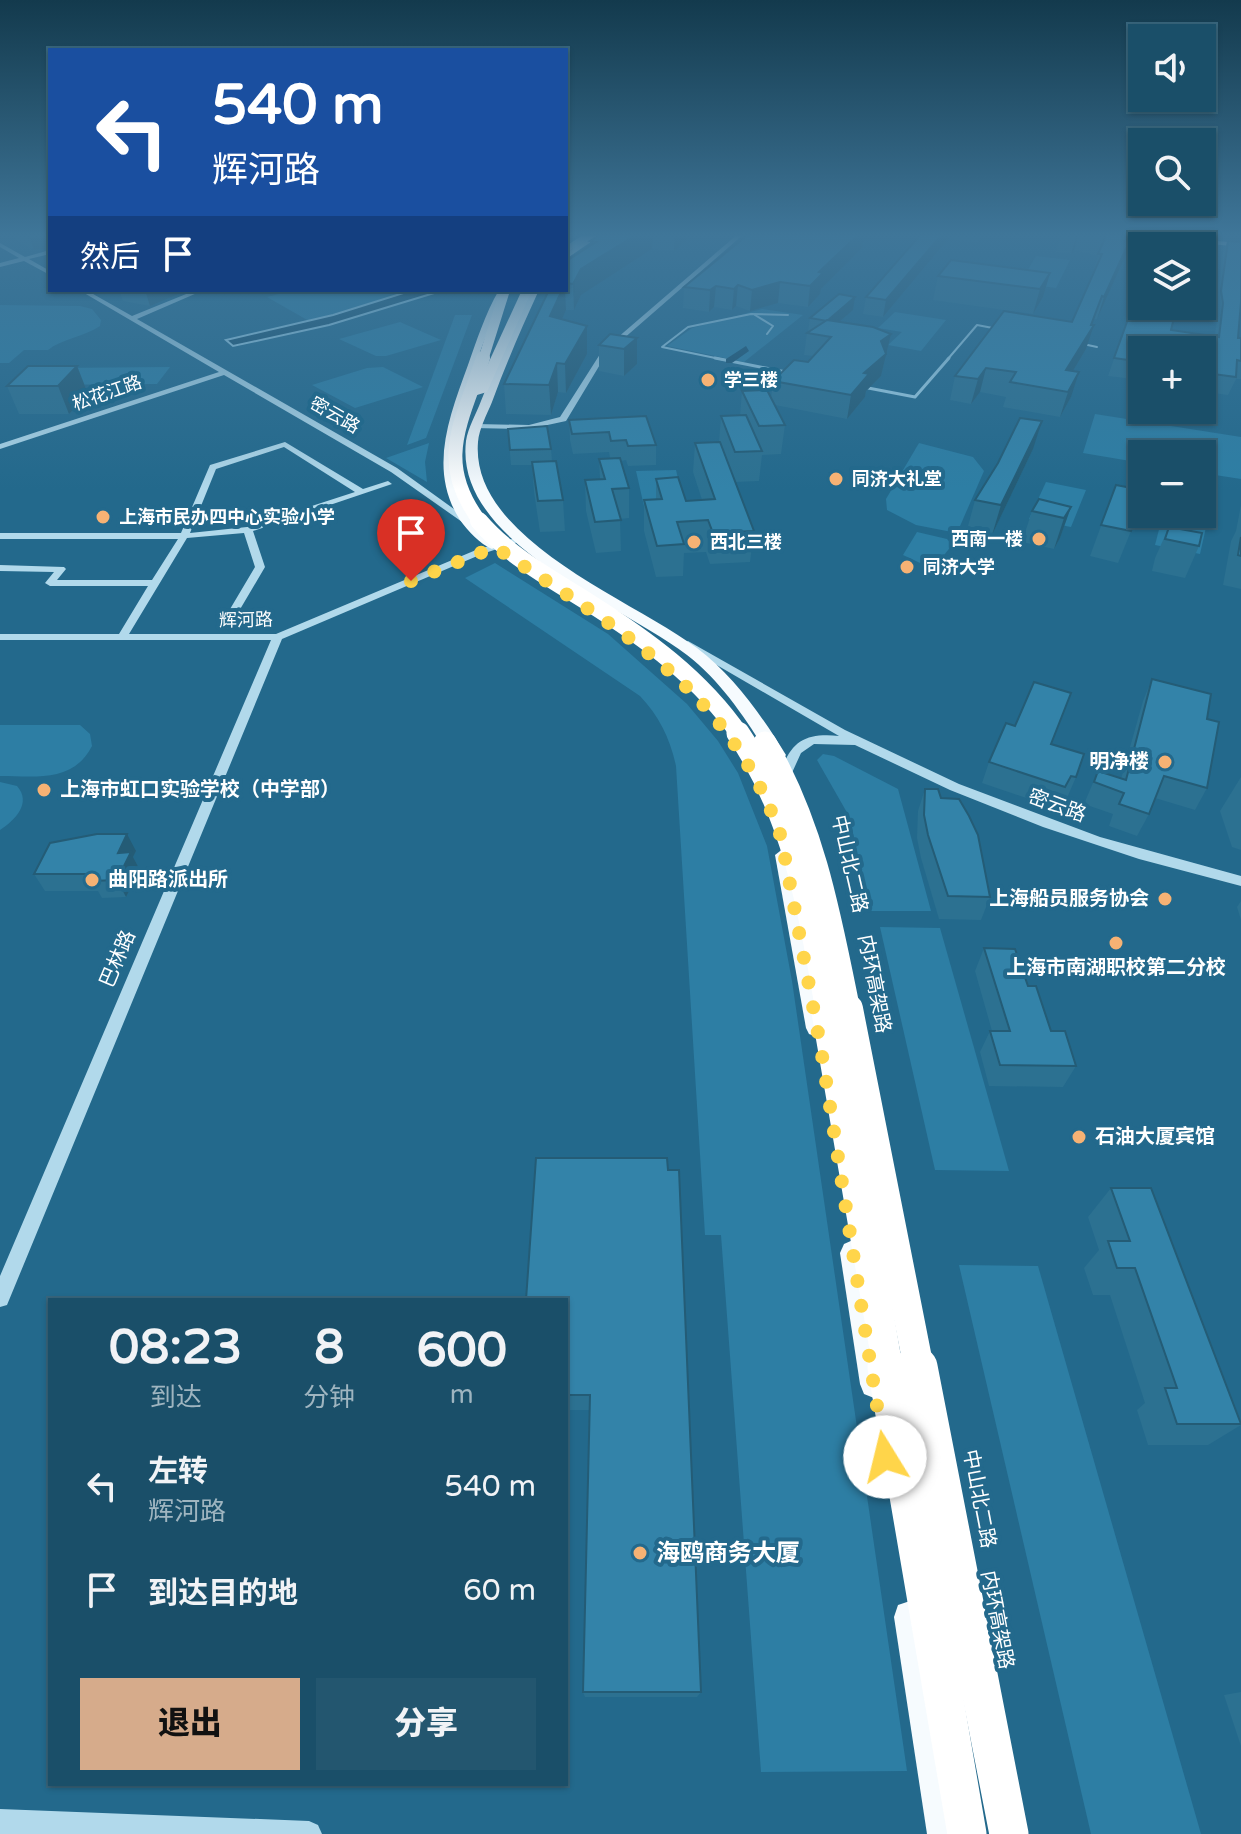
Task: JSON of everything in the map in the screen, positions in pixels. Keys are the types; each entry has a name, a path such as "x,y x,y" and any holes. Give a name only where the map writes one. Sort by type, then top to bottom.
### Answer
{"highway":[{"path":"494,319 453,451 455,477 462,496 479,522 499,542 643,639 715,702 754,753 782,811 793,845 818,960 964,1834"},
{"name":"内环高架路","path":"506,319 481,392 465,454 478,498 492,517 530,552 682,653 734,701 786,776 807,823 826,894 1012,1834"},
{"path":"481,392 514,319"}],"main road":[{"path":"489,319 452,426 447,452 451,489 468,522 495,547 639,643 675,674 732,738 773,815 781,837 821,1049 945,1834"},
{"name":"中山北二路","path":"523,319 476,426 468,453 473,477 492,510 522,539 558,568 666,633 717,675 768,739 787,772 807,820 1012,1834"}],"street":[{"name":"密云路","path":"134,319 426,491 468,522"},
{"path":"476,426 529,427 563,419 604,352 643,319"},
{"name":"松花江路","path":"0,447 225,372"},
{"path":"122,637 184,536 213,467 285,444 361,492"},
{"path":"0,536 184,536 248,530 388,484"},
{"path":"426,491 441,494 451,489"},
{"path":"225,626 260,567 248,530"},
{"name":"辉河路","path":"0,637 278,637 495,547 522,539"},
{"path":"0,568 61,569 50,583 155,583"},
{"name":"密云路","path":"666,633 868,747 965,792 1061,829 1241,881"},
{"name":"巴林路","path":"0,1298 278,637"},
{"name":"密云路","path":"787,772 791,754 808,742 832,740 868,747"},
{"path":"0,1822 309,1834"},
{"path":"964,1834 1012,1834"}],"shaded area":[{"path":"0,319 101,320 100,326 48,350 24,350 9,363 0,363"},
{"path":"318,319 350,319 233,346 226,340"},
{"path":"454,319 471,319 426,438 407,445"},
{"path":"727,319 798,319 744,362 667,346 692,328"},
{"path":"888,319 946,320 921,351 888,345 902,332 878,328"},
{"path":"400,322 441,340 376,356 339,339"},
{"path":"170,367 157,384 33,385 50,368"},
{"path":"383,367 423,387 355,408 312,385 367,368"},
{"path":"1095,414 1128,419 1128,424 1158,424 1241,437 1241,479 1216,475 1216,440 1128,440 1128,461 1083,453"},
{"path":"429,443 425,462 427,482 386,458"},
{"path":"919,443 973,457 984,471 957,533 916,525 887,510 886,499"},
{"path":"676,470 684,504 644,506 636,471"},
{"path":"1046,482 1086,490 1071,527 1029,519"},
{"path":"1159,528 1206,528 1200,554 1155,545"},
{"path":"917,532 947,539 952,545 933,569 903,555"},
{"path":"495,563 608,634 687,704 718,741 738,773 767,846 792,981 907,1771 761,1772 721,1235 705,1235 676,766 663,728 640,696 465,578"},
{"path":"0,725 80,725 90,734 92,746 84,758 64,772 40,776 0,776"},
{"path":"823,754 834,756 898,789 931,911 871,911 849,816 817,760"},
{"path":"0,782 17,786 23,799 20,811 0,830"},
{"path":"880,927 940,928 1009,1171 935,1170"},
{"path":"959,1265 1038,1266 1201,1834 1091,1834"}],"building":[{"path":"535,319 560,319 587,326 565,364 557,363 549,385 504,384"},
{"path":"998,319 1051,319 1072,322 1074,319 1093,319 1091,325 1094,325 1066,370 1079,372 1068,392 1010,382 1016,372 986,368 978,379 955,376"},
{"path":"1128,319 1174,320 1171,330 1212,336 1128,336 1128,360 1114,358"},
{"path":"1221,319 1240,319 1241,361 1237,360 1236,377 1216,374 1216,337 1219,337"},
{"path":"827,320 873,327 891,334 881,341 886,354 864,373 869,374 851,395 773,381 794,360 808,362 831,337 807,333"},
{"path":"610,334 637,338 624,349 599,345"},
{"path":"28,366 77,366 58,386 7,386"},
{"path":"767,390 785,425 759,426 742,391"},
{"path":"746,415 762,451 735,452 721,416"},
{"path":"646,416 656,445 628,446 626,440 611,441 609,432 572,434 569,420"},
{"path":"1020,418 1042,421 1001,505 975,500 998,463"},
{"path":"547,426 551,449 510,450 508,429"},
{"path":"720,442 754,531 713,533 708,520 677,522 684,544 657,546 644,500 662,499 656,479 678,477 686,501 715,499 695,443"},
{"path":"620,458 629,488 612,489 621,520 595,522 585,480 605,479 599,459"},
{"path":"556,461 563,500 538,501 532,462"},
{"path":"1116,485 1128,487 1128,528 1132,528 1131,531 1101,525"},
{"path":"1039,499 1071,507 1064,518 1032,511"},
{"path":"1169,528 1202,533 1199,546 1165,539"},
{"name":"明净楼","path":"1152,679 1211,694 1207,719 1219,722 1207,788 1164,776 1149,814 1119,804 1124,793 1094,782 1098,771 1126,780"},
{"path":"1034,682 1071,693 1051,744 1084,754 1076,777 1071,776 1065,787 989,762 1006,723 1015,726"},
{"path":"925,789 938,789 941,798 959,799 978,835 990,897 948,896 928,835 924,815"},
{"path":"97,834 127,834 118,853 131,852 117,880 92,881 96,874 34,874 50,843"},
{"path":"984,948 1015,949 1028,986 1036,986 1051,1031 1065,1031 1076,1066 1000,1065 990,1031 1010,1031"},
{"name":"海鸥商务大厦","path":"536,1158 667,1158 668,1170 679,1170 701,1692 583,1692 590,1395 568,1395 568,1298 526,1298"},
{"path":"1111,1188 1151,1188 1241,1424 1177,1424 1165,1388 1177,1388 1135,1268 1117,1268 1108,1241 1130,1241"}],"waterway":[{"path":"722,359 662,347 688,327 729,319"},
{"path":"761,319 773,326 767,334"},
{"path":"947,360 977,325 998,329"},
{"path":"1083,344 1097,347"},
{"path":"729,361 746,349"},
{"path":"715,358 722,359"},
{"path":"863,387 915,397 949,358"},
{"path":"722,359 786,372"}],"place":[{"name":"学三楼","path":"708,380"},
{"name":"同济大礼堂","path":"836,479"},
{"name":"上海市民办四中心实验小学","path":"103,517"},
{"name":"西南一楼","path":"1039,539"},
{"name":"西北三楼","path":"694,542"},
{"name":"同济大学","path":"907,567"},
{"name":"明净楼","path":"1165,762"},
{"name":"上海市虹口实验学校（中学部）","path":"44,790"},
{"name":"曲阳路派出所","path":"92,880"},
{"name":"上海船员服务协会","path":"1165,899"},
{"name":"上海市南湖职校第二分校","path":"1116,943"},
{"name":"石油大厦宾馆","path":"1079,1137"},
{"name":"海鸥商务大厦","path":"640,1553"}],"route":[{"path":"411,581 495,547 639,643 704,703 744,755 769,803 781,837 821,1049 885,1457"}]}
